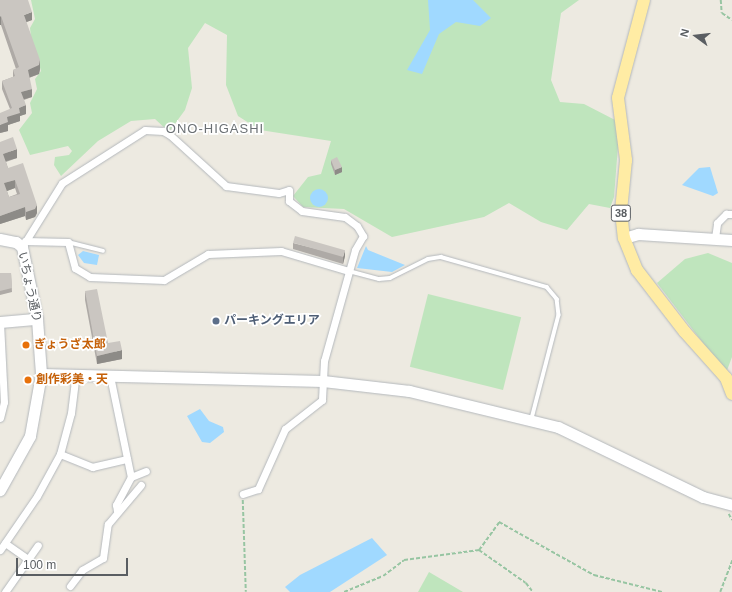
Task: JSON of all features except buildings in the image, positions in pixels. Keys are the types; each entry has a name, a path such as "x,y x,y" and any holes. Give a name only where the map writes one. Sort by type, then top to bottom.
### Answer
{"main road":[{"name":"38","path":"644,0 618,98 626,160 621,211 624,238 637,270 685,332 726,378 732,394"}],"street":[{"path":"24,244 62,183 132,136 145,130 163,131 226,186 279,194 290,190 289,201 302,211 352,221 363,236 349,271 324,361 322,400 285,429 258,489 243,494"},
{"path":"715,238 718,223 726,214 732,214"},
{"path":"624,238 638,234 732,240"},
{"name":"いちょう通り","path":"0,239 24,244 37,319 41,374 30,436 4,475 0,490"},
{"path":"24,244 68,242 75,268 90,277 164,280 208,254 281,252 349,271"},
{"path":"0,418 4,402 0,322 37,319"},
{"path":"41,374 323,381 409,391 532,419 558,428 703,497 732,505"},
{"path":"0,550 60,454 71,413 76,375"},
{"path":"110,376 131,477"},
{"path":"60,454 92,466 127,459"},
{"path":"117,511 116,505 131,477 146,470"},
{"path":"70,586 82,570 104,558 108,524 117,511 141,485"},
{"path":"5,543 28,559"},
{"path":"4,592 38,545"}],"lane":[{"path":"68,242 103,251"},
{"path":"349,271 379,279 390,278 428,259 441,257 547,287 557,299 559,315 532,419"}],"path":[{"path":"721,0 722,13 732,20"},
{"path":"243,494 246,592"},
{"path":"478,550 494,524 503,523 594,575 662,592"},
{"path":"344,592 382,576 404,560 478,550 526,583 533,592"},
{"path":"720,592 732,560"}],"green space":[{"path":"31,0 579,0 561,13 551,80 560,102 584,104 617,121 619,133 614,197 610,208 589,204 567,230 541,222 509,203 484,217 392,237 344,209 303,207 293,196 308,177 321,174 331,141 260,130 238,116 226,85 227,35 205,23 188,48 192,88 185,110 169,132 155,119 131,121 98,141 61,176 54,165 55,157 69,155 72,151 68,146 30,155 19,130 32,113 30,103 37,89 35,79 41,71 31,37 30,28 35,19"},
{"path":"708,253 732,263 732,357 726,373 657,283 685,259"},
{"path":"428,294 521,317 503,390 410,367"},
{"path":"429,572 463,592 418,592"}],"water":[{"path":"428,0 473,0 491,18 480,26 456,22 439,34 422,74 407,70 430,30"},
{"path":"710,167 718,193 713,196 682,185 699,168"},
{"path":"319,189 325,192 328,198 325,204 319,207 313,204 310,198 313,192"},
{"path":"366,246 368,250 405,265 392,272 357,268"},
{"path":"83,251 99,255 97,265 84,263 78,255"},
{"path":"200,409 209,421 223,427 224,432 210,443 202,442 187,416"},
{"path":"372,538 387,555 330,592 290,592 285,587 300,575"}],"place":[{"name":"パーキングエリア","path":"216,321"},
{"name":"ぎょうざ太郎","path":"26,345"},
{"name":"創作彩美・天","path":"28,380"}],"district":[{"name":"ONO-HIGASHI","path":"215,129"}]}
